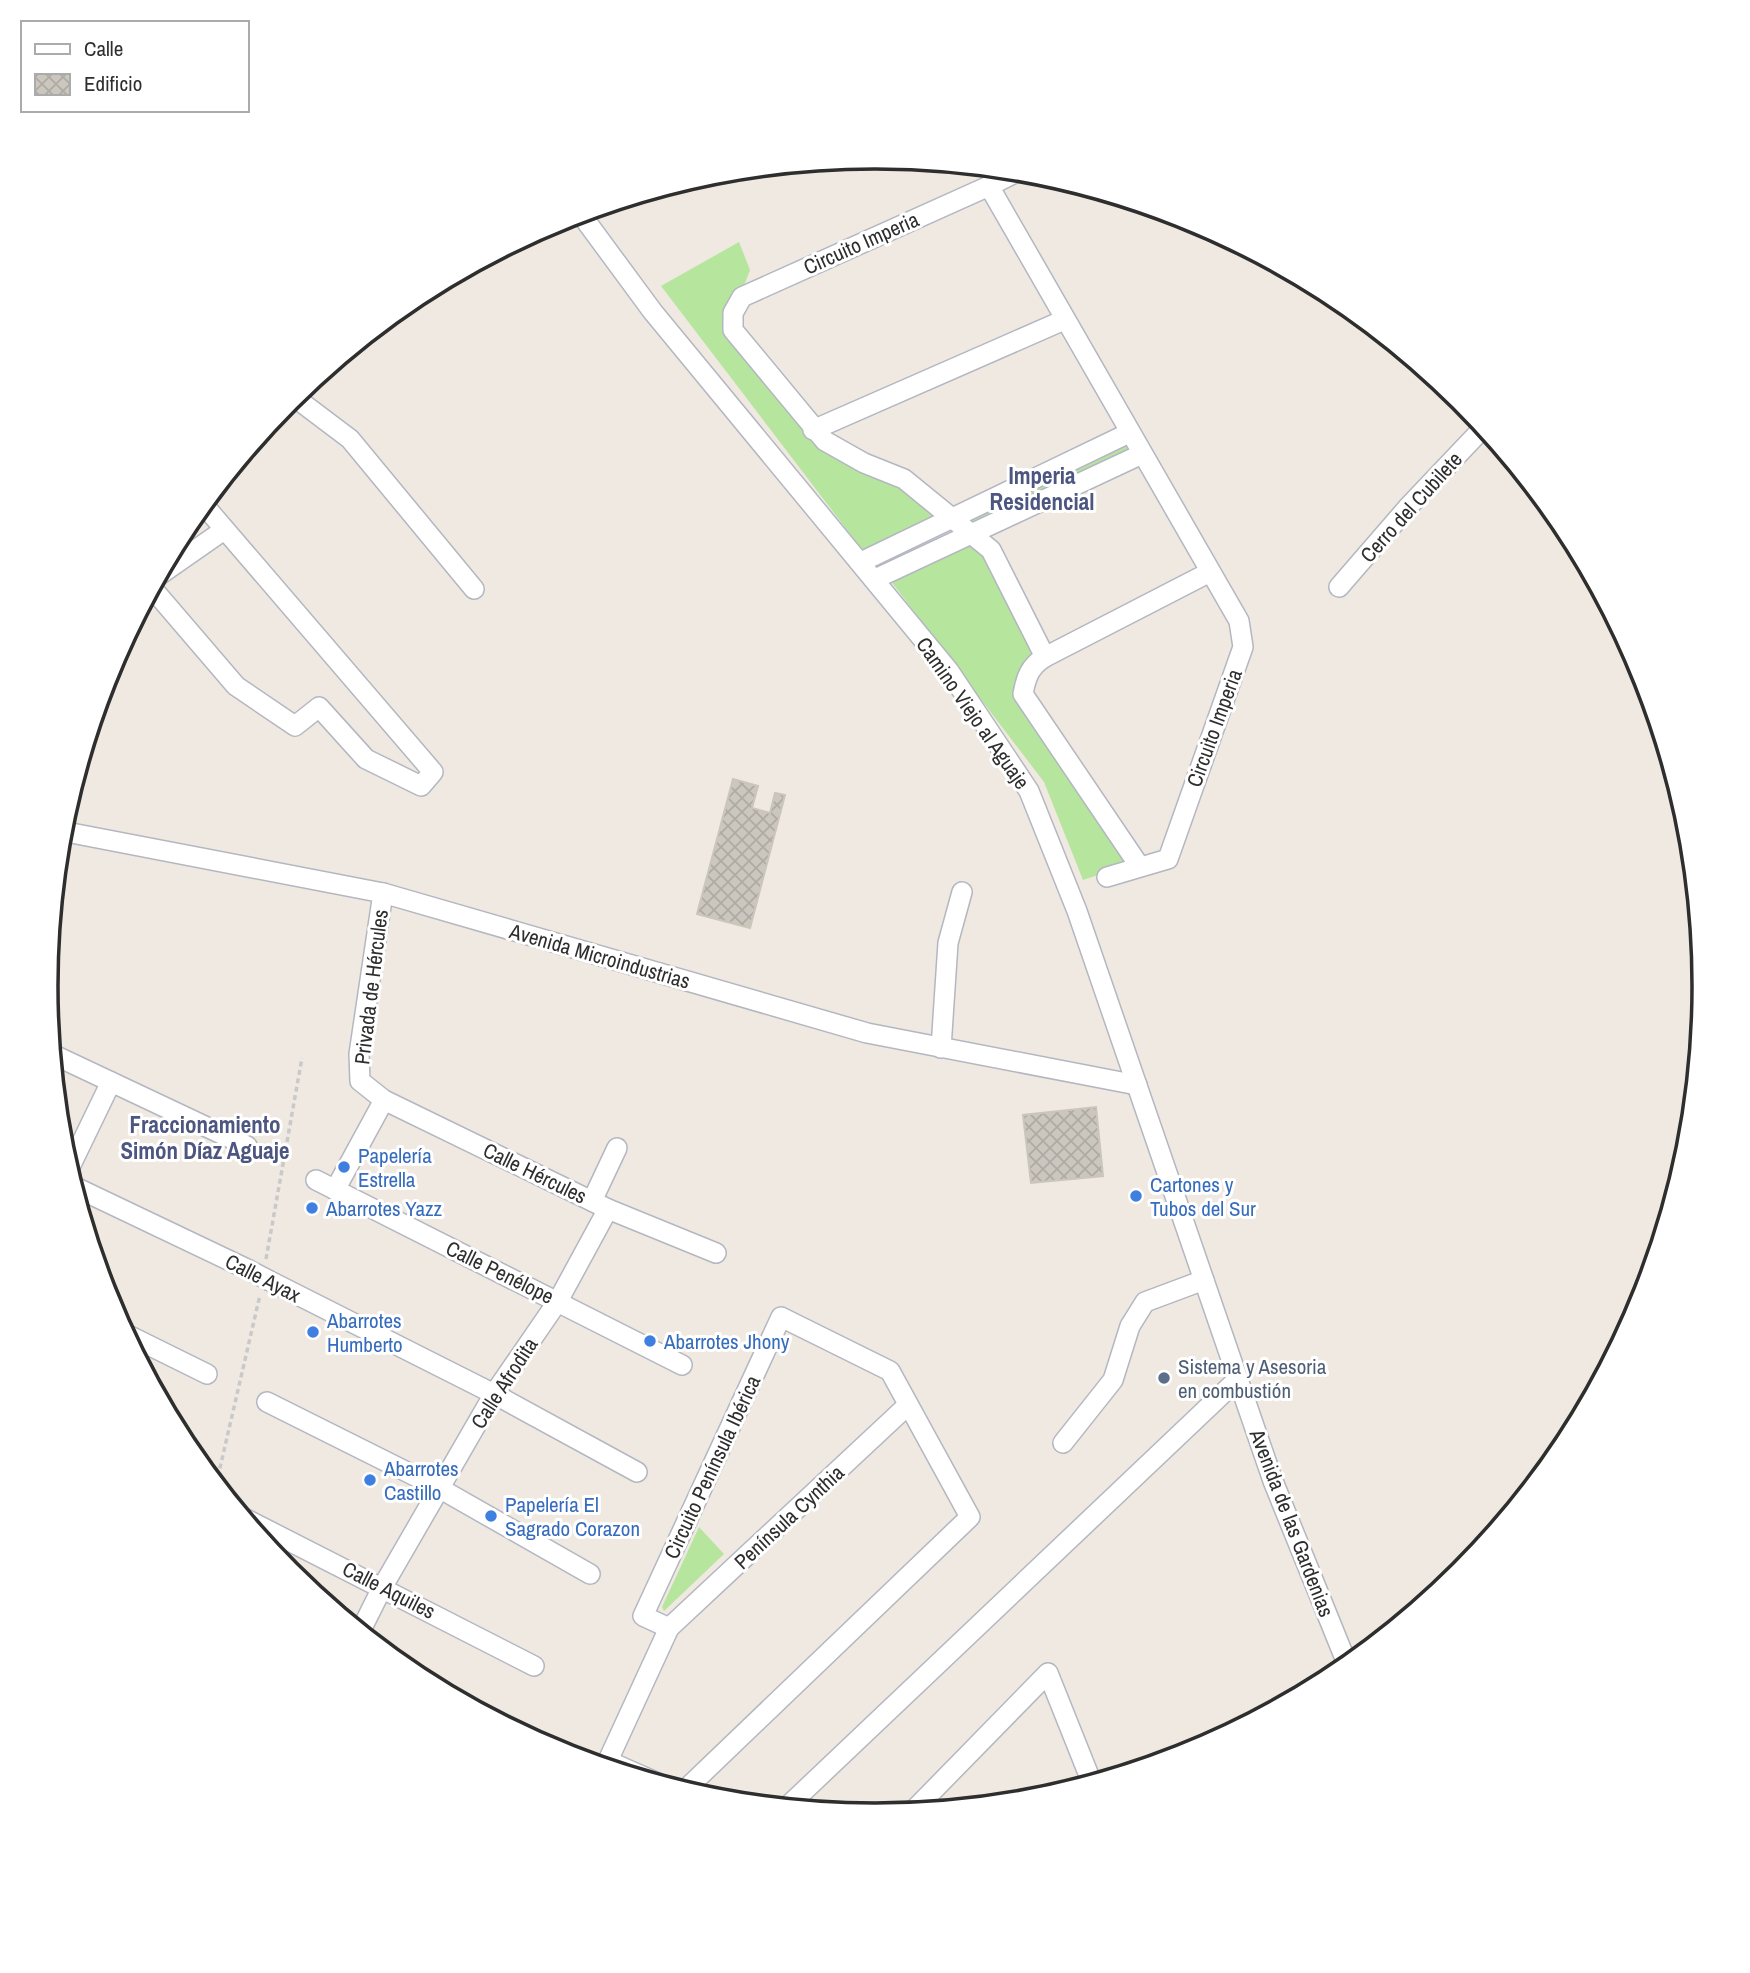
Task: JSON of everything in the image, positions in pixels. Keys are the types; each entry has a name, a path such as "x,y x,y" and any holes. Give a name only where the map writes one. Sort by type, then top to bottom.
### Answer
{"street":[{"path":"989,186 1002,179"},
{"name":"Circuito Imperia","path":"1045,657 990,550 922,491 904,479 844,453 813,430 733,330 733,313 742,297 989,186 1239,621 1243,647 1168,859 1107,877"},
{"name":"Camino Viejo al Aguaje","path":"587,222 653,312 949,671 1029,791 1077,911 1237,1380"},
{"path":"813,430 1065,320"},
{"path":"303,403 350,439 474,589"},
{"path":"861,562 1129,433"},
{"name":"Cerro del Cubilete","path":"1339,587 1409,506 1477,435"},
{"path":"875,579 1142,454"},
{"path":"158,595 236,686 295,726 320,707 366,759 421,786 433,772 210,512"},
{"path":"176,564 224,530"},
{"path":"1140,867 1023,694 1026,676 1035,663 1045,657 1210,572"},
{"name":"Avenida Microindustrias","path":"72,833 383,893 867,1033 1137,1086"},
{"path":"941,1048 948,943 962,892"},
{"name":"Privada de Hércules","path":"360,1081 359,1054 383,893"},
{"path":"61,1058 247,1146"},
{"name":"Calle Hércules","path":"360,1081 384,1100 600,1205 716,1252"},
{"path":"75,1156 111,1082"},
{"path":"335,1190 384,1100"},
{"name":"Calle Afrodita","path":"364,1624 383,1586 494,1394 558,1301 600,1205 617,1148"},
{"name":"Calle Penélope","path":"316,1181 682,1365"},
{"name":"Calle Ayax","path":"84,1191 247,1269 494,1394 637,1472"},
{"path":"1063,1443 1113,1380 1130,1325 1145,1302 1204,1280"},
{"name":"Circuito Península Ibérica","path":"669,1628 643,1616 782,1317 890,1371 970,1517 693,1783"},
{"path":"138,1340 207,1374"},
{"path":"795,1799 1237,1380"},
{"name":"Avenida de las Gardenias","path":"1237,1380 1273,1481 1344,1656"},
{"path":"267,1402 439,1488 590,1574"},
{"name":"Península Cynthia","path":"669,1628 908,1405"},
{"name":"Calle Aquiles","path":"263,1527 383,1586 534,1666"},
{"path":"608,1759 669,1628"},
{"path":"922,1802 1048,1673 1089,1775"}],"green space":[{"path":"739,242 750,270 740,296 729,311 810,431 883,472 942,515 863,551 661,286"},
{"path":"1127,445 1127,453 972,525 970,521 971,517"},
{"path":"972,543 985,553 1036,655 1019,693 1132,864 1083,880 1044,782 890,580"},
{"path":"699,1527 724,1554 664,1611 662,1607"}],"building":[{"path":"733,779 758,786 752,808 770,813 775,793 785,795 750,928 697,914"},
{"path":"1096,1107 1103,1176 1031,1183 1023,1115"}],"place":[{"name":"Papelería Estrella","path":"344,1167"},
{"name":"Cartones y Tubos del Sur","path":"1136,1196"},
{"name":"Abarrotes Yazz","path":"312,1208"},
{"name":"Abarrotes Humberto","path":"313,1332"},
{"name":"Abarrotes Jhony","path":"650,1341"},
{"name":"Sistema y Asesoria en combustión","path":"1164,1378"},
{"name":"Abarrotes Castillo","path":"370,1480"},
{"name":"Papelería El Sagrado Corazon","path":"491,1516"}],"district":[{"name":"Imperia Residencial","path":"1042,488"},
{"name":"Fraccionamiento Simón Díaz Aguaje","path":"205,1137"}]}
